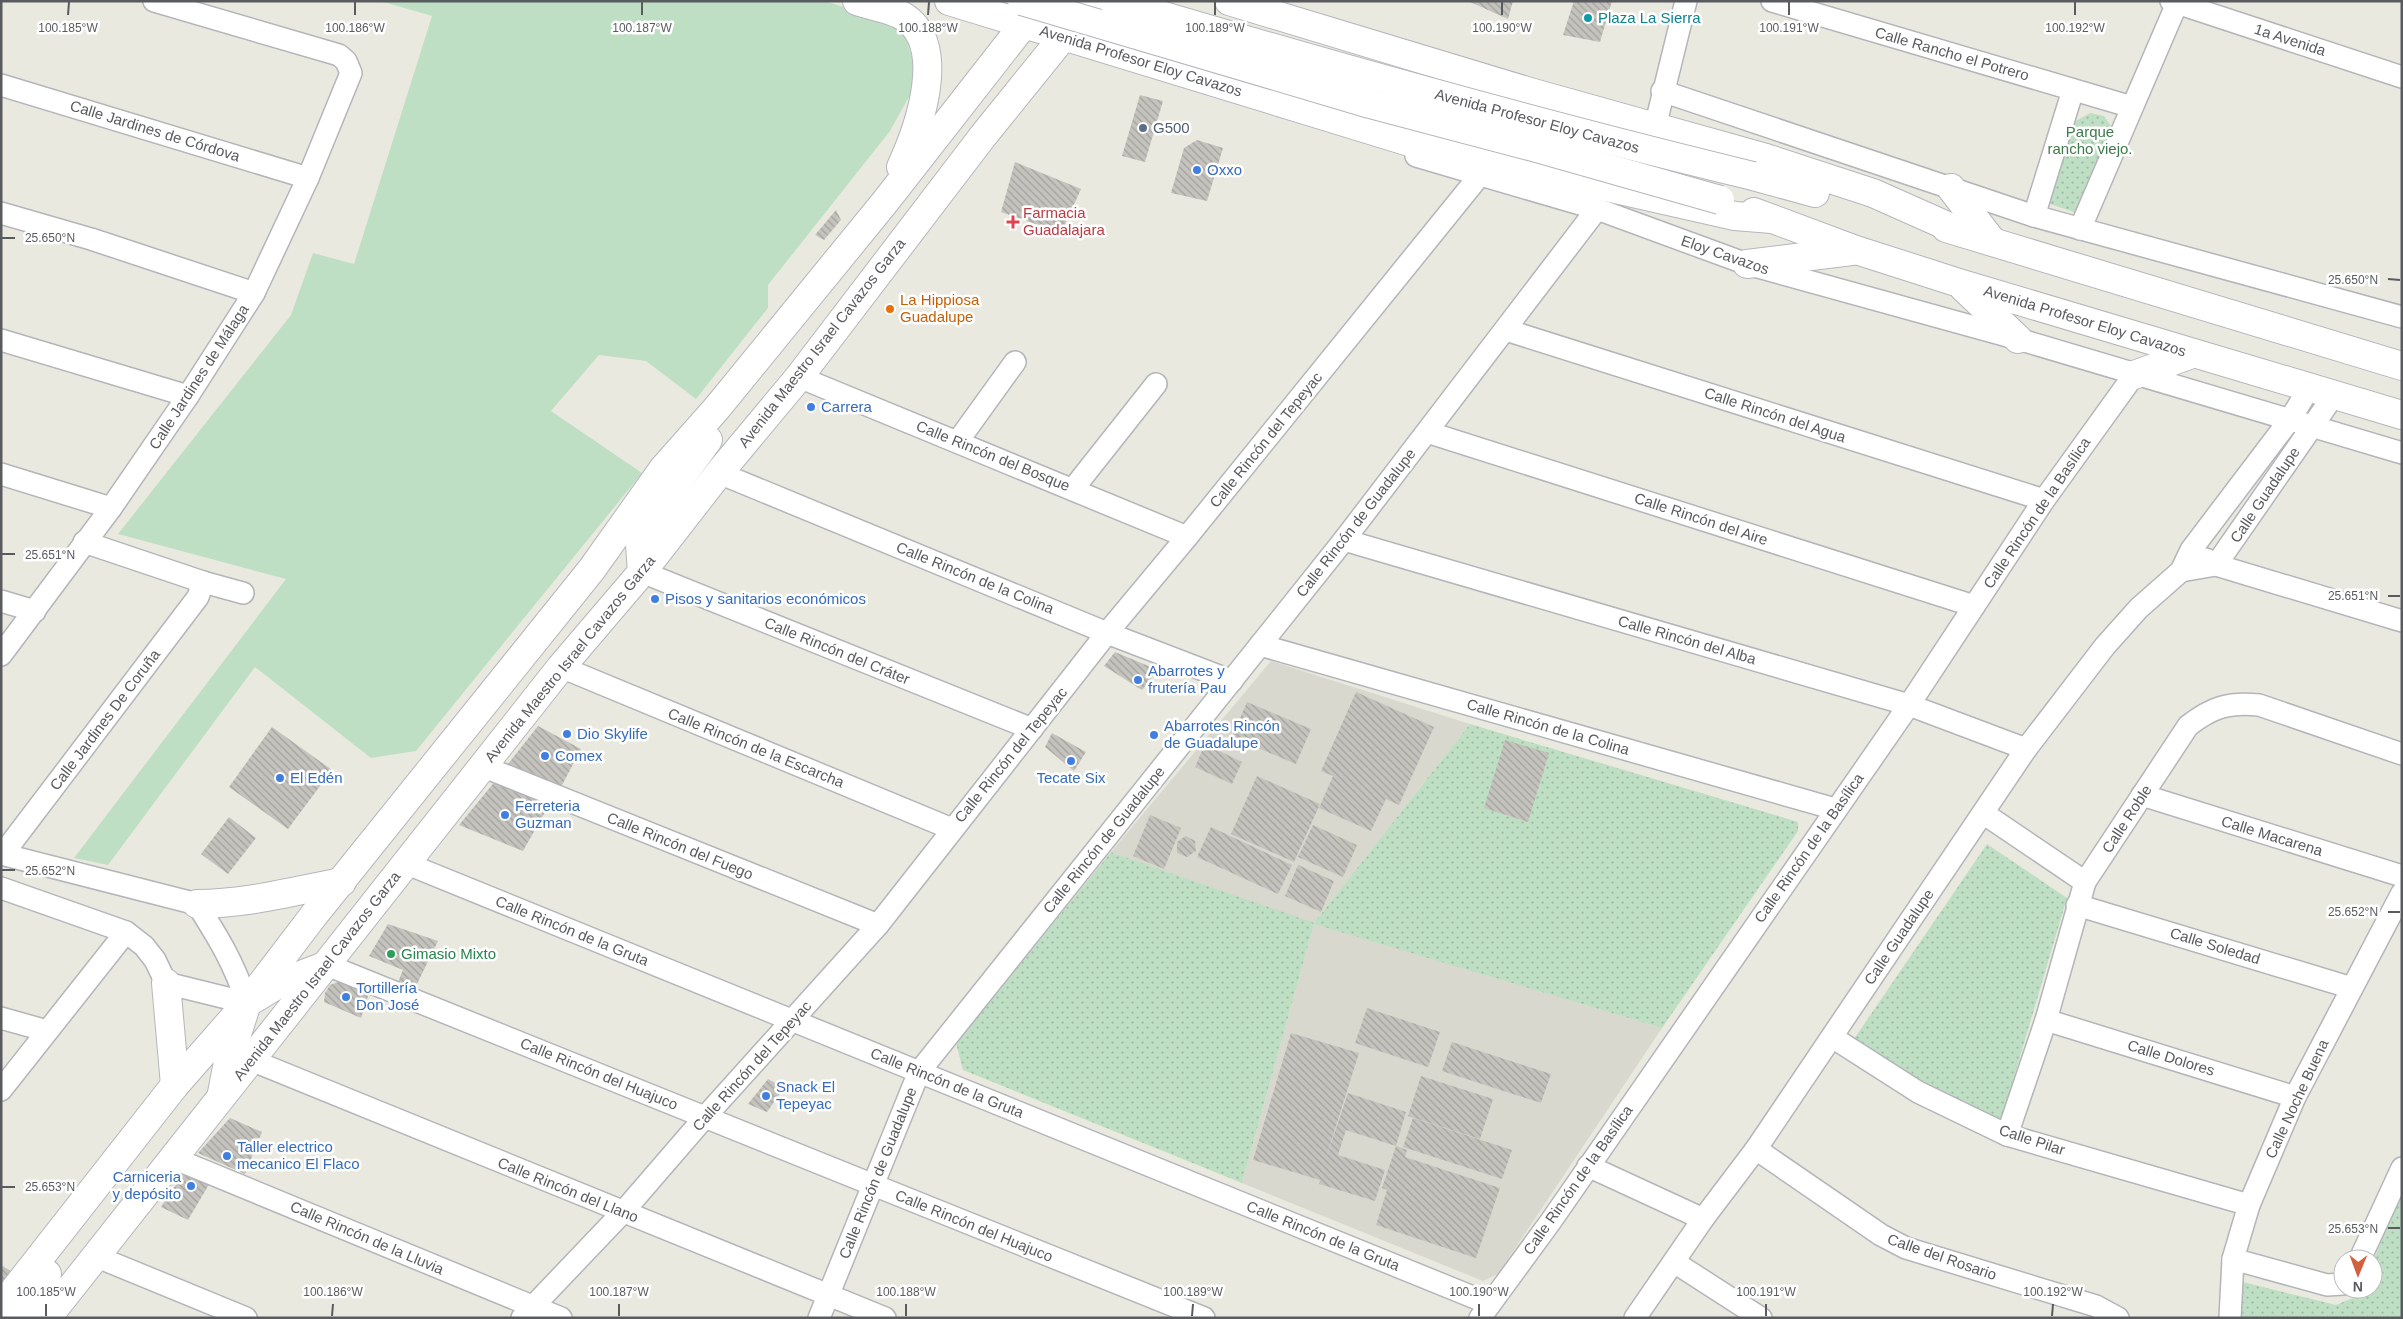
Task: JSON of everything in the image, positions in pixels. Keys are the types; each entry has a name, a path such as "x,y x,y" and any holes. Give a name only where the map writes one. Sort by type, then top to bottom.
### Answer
{"main road":[{"path":"857,1 900,15 915,27 924,46 927,67 926,92 917,125 885,202"},
{"name":"Avenida Profesor Eloy Cavazos","path":"949,1 1022,13 1533,147 1720,200 1856,250 1959,283 2192,354 2402,415"},
{"path":"1,1307 175,1085 247,1003 286,950 592,569 663,469 717,408 885,202 1022,13 1042,1"},
{"name":"Avenida Maestro Israel Cavazos Garza","path":"48,1318 561,667 642,572 719,473 799,377 983,136 1092,1"},
{"name":"Avenida Profesor Eloy Cavazos","path":"1113,1 1284,52 1588,136 1753,176 1992,241 2399,364"},
{"name":"Avenida Profesor Eloy Cavazos","path":"1229,1 1530,92 1766,158 1872,193 1963,233"},
{"name":"Avenida Profesor Eloy Cavazos","path":"1022,13 1062,36 1235,90 1425,146 1734,216 1772,219"},
{"path":"1235,90 1248,85 1266,74 1275,59 1277,39 1275,26 1269,13"},
{"path":"1316,114 1287,88 1285,75 1287,64 1293,51 1303,41 1337,33"},
{"path":"1951,188 1992,241"},
{"path":"1747,264 1856,250"},
{"path":"1959,283 2018,339"},
{"path":"2134,375 2192,354"},
{"path":"642,572 640,557 642,537 651,518 708,441 715,423 717,408"},
{"path":"561,667 570,627 594,595 597,587 592,569"},
{"path":"197,904 230,904 342,882"},
{"path":"221,1100 228,1062 247,1003 280,983 327,965"},
{"path":"166,982 175,1085"},
{"path":"19,1318 53,1264 58,1235"}],"street":[{"name":"Calle Jardines de Málaga","path":"1,655 111,508 188,396 254,293 308,178 351,73 346,61 339,55 154,1"},
{"path":"1655,127 1662,91 1686,1"},
{"name":"Calle Rancho el Potrero","path":"1772,1 2132,106"},
{"path":"2080,229 2176,2"},
{"name":"1a Avenida","path":"2176,2 2402,77"},
{"name":"Calle Jardines de Córdova","path":"1,86 308,178"},
{"path":"2034,216 2073,90"},
{"path":"1662,91 2034,216 2402,317"},
{"name":"Eloy Cavazos","path":"1316,114 1354,135 1398,151 1597,208 1747,264 2018,339 2134,375 2292,418 2312,426 2402,453"},
{"name":"Calle Rincón del Tepeyac","path":"528,1312 623,1212 705,1116 878,925 1107,633 1480,175"},
{"name":"Calle Rincón de Guadalupe","path":"819,1318 919,1072 1344,540 1506,330 1597,208"},
{"path":"1,213 91,238 254,293"},
{"name":"Calle Rincón del Agua","path":"1506,330 2044,500"},
{"path":"1,340 188,396"},
{"path":"958,441 1015,362"},
{"name":"Calle Rincón de la Basílica","path":"1485,1311 1551,1221 1835,809 1910,705 2044,500 2134,375"},
{"name":"Calle Rincón del Bosque","path":"799,377 1187,537"},
{"path":"1073,490 1156,384"},
{"name":"Calle Guadalupe","path":"1635,1318 1703,1219 1756,1149 2026,749 2105,646 2139,608 2181,571 2191,550 2292,418 2321,391"},
{"name":"Calle Guadalupe","path":"2216,565 2312,426 2321,391"},
{"name":"Calle Rincón del Aire","path":"1427,432 1974,606"},
{"name":"Calle Rincón de la Colina","path":"719,473 1107,633 1232,681"},
{"path":"1,474 111,508"},
{"name":"Calle Rincón del Alba","path":"1344,540 1910,705 2026,749"},
{"path":"84,542 203,582 243,593"},
{"path":"2191,550 2216,565 2402,621"},
{"path":"2181,571 2216,565"},
{"name":"Calle Rincón del Cráter","path":"642,572 1032,729"},
{"name":"Calle Jardines De Coruña","path":"2,854 198,597 203,582"},
{"path":"1,601 35,611"},
{"name":"Calle Rincón de la Colina","path":"1260,645 1835,809"},
{"name":"Calle Rincón de la Escarcha","path":"561,667 952,829"},
{"name":"Calle Roble","path":"2008,1134 2046,1020 2085,882 2188,726 2205,713 2240,703 2259,705 2402,754"},
{"name":"Calle Rincón del Fuego","path":"482,766 878,925"},
{"name":"Calle Macarena","path":"2142,795 2402,876"},
{"path":"1983,813 2085,882"},
{"path":"2,854 197,904 225,948 238,975 247,1003"},
{"name":"Calle Rincón de la Gruta","path":"405,863 794,1019 1485,1311"},
{"path":"1,888 126,932 144,946 155,960 166,982 247,1003"},
{"name":"Calle Noche Buena","path":"2230,1318 2233,1259 2249,1204 2295,1097 2402,893"},
{"name":"Calle Soledad","path":"2078,904 2352,988"},
{"path":"1,1090 126,932"},
{"name":"Calle Rincón del Huajuco","path":"327,965 1204,1318"},
{"path":"1,1018 47,1031"},
{"name":"Calle Dolores","path":"2046,1020 2295,1097"},
{"name":"Calle Pilar","path":"1832,1037 1918,1092 2008,1134 2249,1204"},
{"name":"Calle Rincón del Llano","path":"251,1060 885,1318"},
{"name":"Calle del Rosario","path":"1756,1149 1881,1236 1906,1248 2096,1306 2118,1318"},
{"name":"Calle Rincón de la Lluvia","path":"174,1158 528,1312 561,1318"},
{"path":"1588,1166 1703,1219"},
{"path":"2365,1249 2402,1168"},
{"path":"95,1256 246,1318"},
{"path":"2233,1259 2326,1285 2333,1285"},
{"path":"1674,1262 1761,1318"}],"shaded area":[{"path":"1271,661 1470,724 1314,923 1662,1028 1498,1274 1483,1281 1242,1183 1314,924 1111,852"}],"green space":[{"path":"380,1 825,1 893,23 905,36 914,63 911,93 890,131 768,285 768,308 696,399 646,361 599,355 551,411 642,473 416,751 371,758 255,667 108,865 74,858 286,579 118,534 291,315 313,253 354,264 432,16"},
{"name":"Parque rancho viejo.","path":"2090,113 2104,116 2111,126 2113,141 2080,214 2044,202 2074,122"},
{"path":"1470,724 1798,822 1798,831 1662,1028 1314,924 1242,1183 963,1070 956,1043 1111,852 1314,923"},
{"path":"1987,844 2067,898 2001,1121 1958,1104 1854,1039"},
{"path":"2402,1190 2402,1318 2241,1318 2243,1282 2336,1305 2350,1299 2383,1299 2383,1249 2378,1249"}],"building":[{"path":"1468,1 1513,1 1508,19"},
{"name":"Plaza La Sierra","path":"1574,1 1612,1 1600,42 1563,35"},
{"name":"G500","path":"1140,95 1163,101 1145,162 1122,156"},
{"name":"Oxxo","path":"1197,140 1223,148 1207,201 1171,193 1184,148"},
{"path":"1015,162 1081,189 1061,233 1001,212"},
{"path":"836,210 841,220 824,240 815,235"},
{"name":"Abarrotes y frutería Pau","path":"1115,652 1158,670 1142,690 1104,666"},
{"path":"1356,692 1434,727 1399,805 1386,799 1371,831 1319,808 1333,776 1321,771"},
{"path":"1247,702 1311,729 1296,764 1232,737"},
{"name":"Comex","path":"538,726 581,749 559,791 508,764"},
{"name":"El Edén","path":"272,727 332,770 288,829 229,787"},
{"name":"Tecate Six","path":"1052,733 1086,752 1074,771 1045,747"},
{"path":"1505,740 1549,753 1528,822 1484,808"},
{"path":"1205,744 1242,762 1232,784 1195,767"},
{"path":"1257,776 1320,804 1294,862 1231,834"},
{"name":"Ferreteria Guzman","path":"497,779 549,805 523,851 459,825"},
{"path":"1150,815 1181,828 1164,869 1133,856"},
{"path":"229,817 256,838 228,874 201,854"},
{"path":"1313,825 1357,845 1343,877 1298,857"},
{"path":"1211,827 1292,865 1278,894 1197,857"},
{"path":"1186,836 1195,841 1196,851 1187,857 1177,853 1177,842"},
{"path":"1298,865 1334,881 1321,912 1285,896"},
{"path":"388,924 438,941 415,988 398,982 403,970 369,956"},
{"name":"Tortillería Don José","path":"338,982 346,983 369,993 361,1018 324,1002 325,993 330,985"},
{"path":"1367,1008 1440,1032 1428,1067 1355,1043"},
{"path":"1291,1033 1359,1053 1325,1161 1348,1093 1406,1112 1396,1146 1346,1130 1338,1155 1385,1170 1375,1201 1319,1184 1320,1180 1253,1160"},
{"path":"1452,1042 1551,1074 1541,1103 1442,1071"},
{"path":"1421,1076 1493,1099 1480,1139 1408,1116"},
{"name":"Snack El Tepeyac","path":"768,1079 784,1088 767,1112 748,1104"},
{"path":"230,1118 262,1132 245,1174 198,1153"},
{"path":"1413,1118 1512,1150 1502,1179 1403,1147"},
{"path":"1396,1146 1407,1150 1405,1157 1500,1188 1476,1258 1376,1225 1387,1190 1382,1188"},
{"path":"186,1170 211,1181 188,1220 161,1207"},
{"path":"1,1265 14,1273 1,1289"}],"place":[{"name":"Plaza La Sierra","path":"1588,18"},
{"name":"G500","path":"1143,128"},
{"name":"Oxxo","path":"1197,170"},
{"name":"Farmacia Guadalajara","path":"1013,222"},
{"name":"La Hippiosa Guadalupe","path":"890,309"},
{"name":"Carrera","path":"811,407"},
{"name":"Pisos y sanitarios económicos","path":"655,599"},
{"name":"Abarrotes y frutería Pau","path":"1138,680"},
{"name":"Dio Skylife","path":"567,734"},
{"name":"Abarrotes Rincón de Guadalupe","path":"1154,735"},
{"name":"Comex","path":"545,756"},
{"name":"Tecate Six","path":"1071,761"},
{"name":"El Edén","path":"280,778"},
{"name":"Ferreteria Guzman","path":"505,815"},
{"name":"Gimasio Mixto","path":"391,954"},
{"name":"Tortillería Don José","path":"346,997"},
{"name":"Snack El Tepeyac","path":"766,1096"},
{"name":"Taller electrico mecanico El Flaco","path":"227,1156"},
{"name":"Carniceria y depósito","path":"191,1186"}]}
